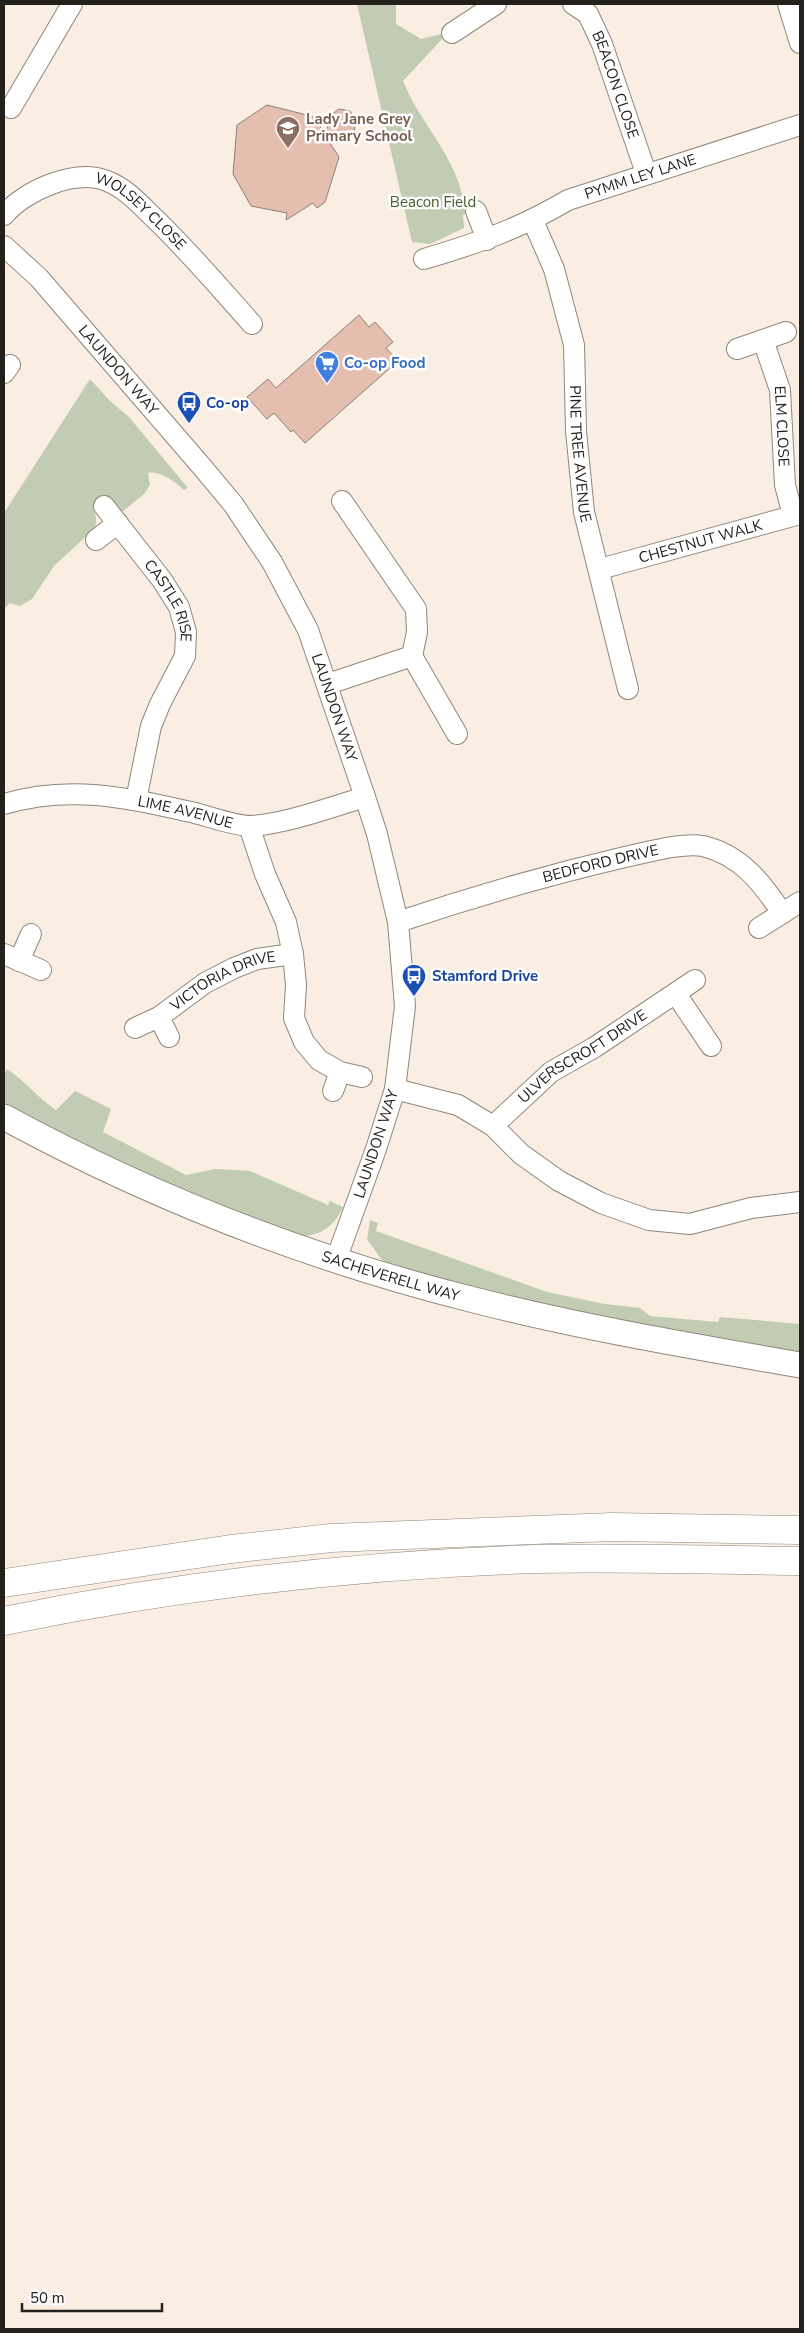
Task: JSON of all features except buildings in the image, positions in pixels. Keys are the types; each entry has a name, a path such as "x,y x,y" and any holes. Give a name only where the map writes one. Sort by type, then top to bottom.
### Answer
{"highway":[{"path":"4,1583 231,1549 331,1538 612,1527 800,1530"},
{"path":"4,1621 55,1610 222,1585 359,1570 536,1560 800,1561"}],"street":[{"path":"12,109 72,4"},
{"path":"452,33 473,9 496,4"},
{"name":"BEACON CLOSE","path":"573,4 588,14 602,44 646,173"},
{"path":"788,4 800,43"},
{"name":"PYMM LEY LANE","path":"424,259 487,240 533,221 568,200 646,173 800,125"},
{"name":"WOLSEY CLOSE","path":"4,215 11,206 49,184 83,177 106,180 127,192 173,236 252,324"},
{"path":"476,211 487,240"},
{"name":"PINE TREE AVENUE","path":"533,221 554,269 574,345 576,431 584,512 600,569 628,689"},
{"name":"LAUNDON WAY","path":"4,246 39,278 233,504 272,562 308,630 365,797 377,834 398,922 404,1006 395,1089 376,1149 336,1260"},
{"path":"736,348 786,332"},
{"name":"ELM CLOSE","path":"763,340 780,390 784,485 797,514"},
{"path":"342,501 416,609 417,632 412,656 456,734"},
{"name":"CASTLE RISE","path":"104,506 162,580 179,606 186,632 185,656 150,726 136,800"},
{"name":"CHESTNUT WALK","path":"600,569 797,514"},
{"path":"96,540 118,523"},
{"path":"328,684 412,656"},
{"name":"LIME AVENUE","path":"4,804 28,797 52,794 95,794 136,800 249,826 282,820 365,797"},
{"name":"VICTORIA DRIVE","path":"249,826 265,874 286,922 293,954 296,985 294,1018 304,1042 336,1082 362,1077"},
{"name":"BEDFORD DRIVE","path":"398,922 464,900 586,866 663,848 702,846 736,859 761,882 782,913"},
{"path":"759,928 800,902"},
{"path":"31,934 11,957 41,970"},
{"name":"VICTORIA DRIVE","path":"135,1028 159,1017 205,983 234,968 257,959 293,954"},
{"name":"ULVERSCROFT DRIVE","path":"493,1126 551,1072 595,1047 695,980"},
{"path":"676,994 711,1046"},
{"name":"VICTORIA DRIVE","path":"159,1017 169,1037"},
{"path":"395,1089 458,1105 493,1126 521,1154 559,1181 602,1203 649,1220 690,1224 751,1208 800,1202"},
{"name":"SACHEVERELL WAY","path":"4,1117 64,1150 151,1190 239,1226 336,1260 479,1302 594,1327 800,1365"}],"green space":[{"name":"Beacon Field","path":"357,4 396,4 396,24 421,39 441,34 443,38 403,81 454,171 467,213 463,215 464,228 430,244 412,242"},
{"path":"90,379 110,401 129,417 188,488 184,490 172,480 162,475 148,473 150,485 144,494 122,512 105,497 93,508 96,518 94,529 54,566 32,599 20,606 10,603 4,609 4,513"},
{"path":"7,1069 56,1110 75,1091 111,1109 103,1132 186,1175 215,1169 250,1171 328,1205 330,1201 343,1207 336,1219 327,1228 316,1234 303,1236 159,1182 4,1105 4,1074"},
{"path":"370,1220 378,1223 376,1231 547,1292 605,1304 640,1308 650,1316 718,1322 720,1317 800,1324 800,1354 527,1302 394,1267 381,1259 367,1239"}],"place":[{"name":"Lady Jane Grey Primary School","path":"288,149"},
{"name":"Co-op Food","path":"327,384"},
{"name":"Co-op","path":"189,424"},
{"name":"Stamford Drive","path":"414,997"}]}
